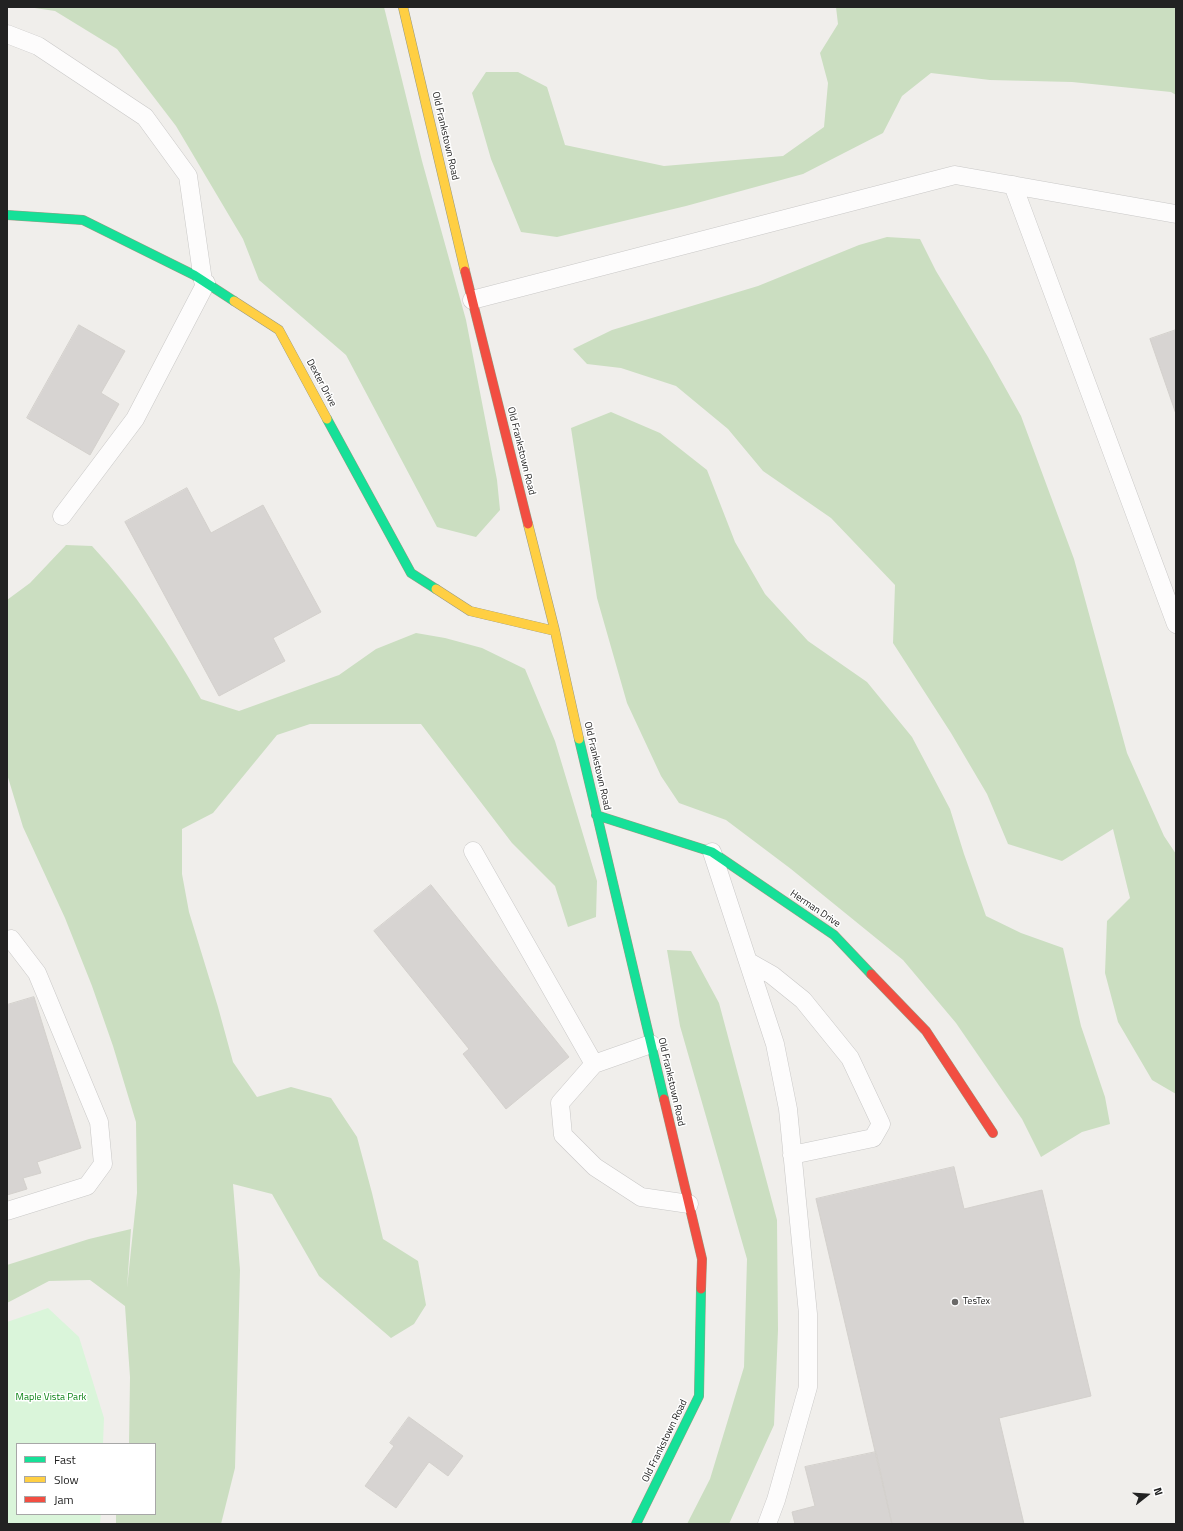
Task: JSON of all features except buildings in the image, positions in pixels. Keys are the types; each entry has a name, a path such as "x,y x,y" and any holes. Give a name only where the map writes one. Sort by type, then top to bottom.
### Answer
{"street":[{"name":"Old Frankstown Road","path":"403,7 472,300 555,631 596,815 702,1259 699,1396 636,1524"},
{"name":"Dexter Drive","path":"7,215 83,220 205,282 279,330 411,573 470,611 555,631"},
{"name":"Herman Drive","path":"596,815 712,852 834,935 926,1032 993,1133"}],"lane":[{"path":"7,34 38,46 145,117 188,176 205,282 135,419 62,516"},
{"path":"472,300 955,175 1013,184 1176,214"},
{"path":"1013,184 1176,624"},
{"path":"473,851 594,1064"},
{"path":"712,852 775,1044 788,1108 808,1314 808,1387 776,1500 767,1524"},
{"path":"7,1211 87,1186 103,1164 99,1122 37,973 8,935"},
{"path":"749,962 772,975 804,1000 850,1058 881,1124 873,1138 792,1155"},
{"path":"651,1044 594,1064 560,1103 564,1135 595,1167 641,1197 689,1204"}],"green space":[{"path":"28,7 384,7 422,161 466,320 497,480 500,510 476,537 437,527 346,355 259,280 243,239 176,126 117,49 55,11"},
{"path":"836,7 1176,7 1176,95 1171,92 1072,82 990,80 931,73 902,96 883,133 803,174 686,206 557,237 521,232 491,159 472,93 486,72 518,72 547,87 565,145 664,166 783,156 824,127 828,83 820,53 838,24"},
{"path":"887,237 920,239 936,271 988,357 1021,416 1074,559 1127,753 1164,836 1176,854 1176,1094 1152,1080 1118,1022 1105,973 1107,921 1130,898 1113,829 1062,861 1008,844 987,794 951,733 893,643 895,585 831,518 763,471 728,429 676,386 621,368 587,364 573,349 612,330 758,286 859,245"},
{"path":"611,412 660,433 707,470 735,542 765,594 808,641 867,682 912,737 950,809 986,916 1021,933 1063,948 1081,1026 1105,1097 1110,1124 1082,1132 1041,1157 1022,1119 956,1023 903,960 791,869 726,820 679,803 661,776 627,703 597,598 571,428"},
{"path":"66,545 92,546 123,582 151,619 177,658 201,699 239,711 339,675 376,649 416,633 445,638 482,648 525,669 555,741 597,881 596,917 568,927 555,886 512,843 421,724 310,724 277,735 213,813 182,829 182,874 189,912 233,1062 257,1097 291,1087 331,1098 357,1137 383,1239 418,1261 426,1305 414,1324 391,1338 319,1276 272,1194 233,1184 240,1270 235,1468 221,1524 116,1524 116,1515 156,1515 156,1443 129,1443 130,1377 125,1306 90,1280 49,1281 7,1303 7,1265 89,1239 131,1229 127,1288 137,1193 136,1122 113,1046 92,986 65,918 23,827 7,774 7,600 30,583"},
{"path":"667,950 691,951 719,1003 777,1220 778,1330 774,1425 729,1524 687,1524 710,1479 744,1367 747,1259 680,1026"},
{"name":"Maple Vista Park","path":"48,1308 79,1337 104,1418 103,1443 16,1443 16,1515 101,1515 100,1524 7,1524 7,1322"}],"traffic: fast":[{"path":"7,215 83,220 194,275 234,301"},
{"path":"327,419 411,573 436,589"},
{"path":"579,739 664,1099"},
{"path":"596,815 712,852 834,935 871,974"},
{"path":"636,1524 699,1396 701,1289"}],"traffic: slow":[{"path":"403,7 465,271"},
{"path":"234,301 279,330 327,419"},
{"path":"528,524 555,631 579,739"},
{"path":"436,589 470,611 555,631"}],"traffic: jam":[{"path":"465,271 528,524"},
{"path":"871,974 926,1031 993,1133"},
{"path":"664,1099 702,1259 701,1289"}],"place":[{"name":"TesTex","path":"955,1302"}]}
